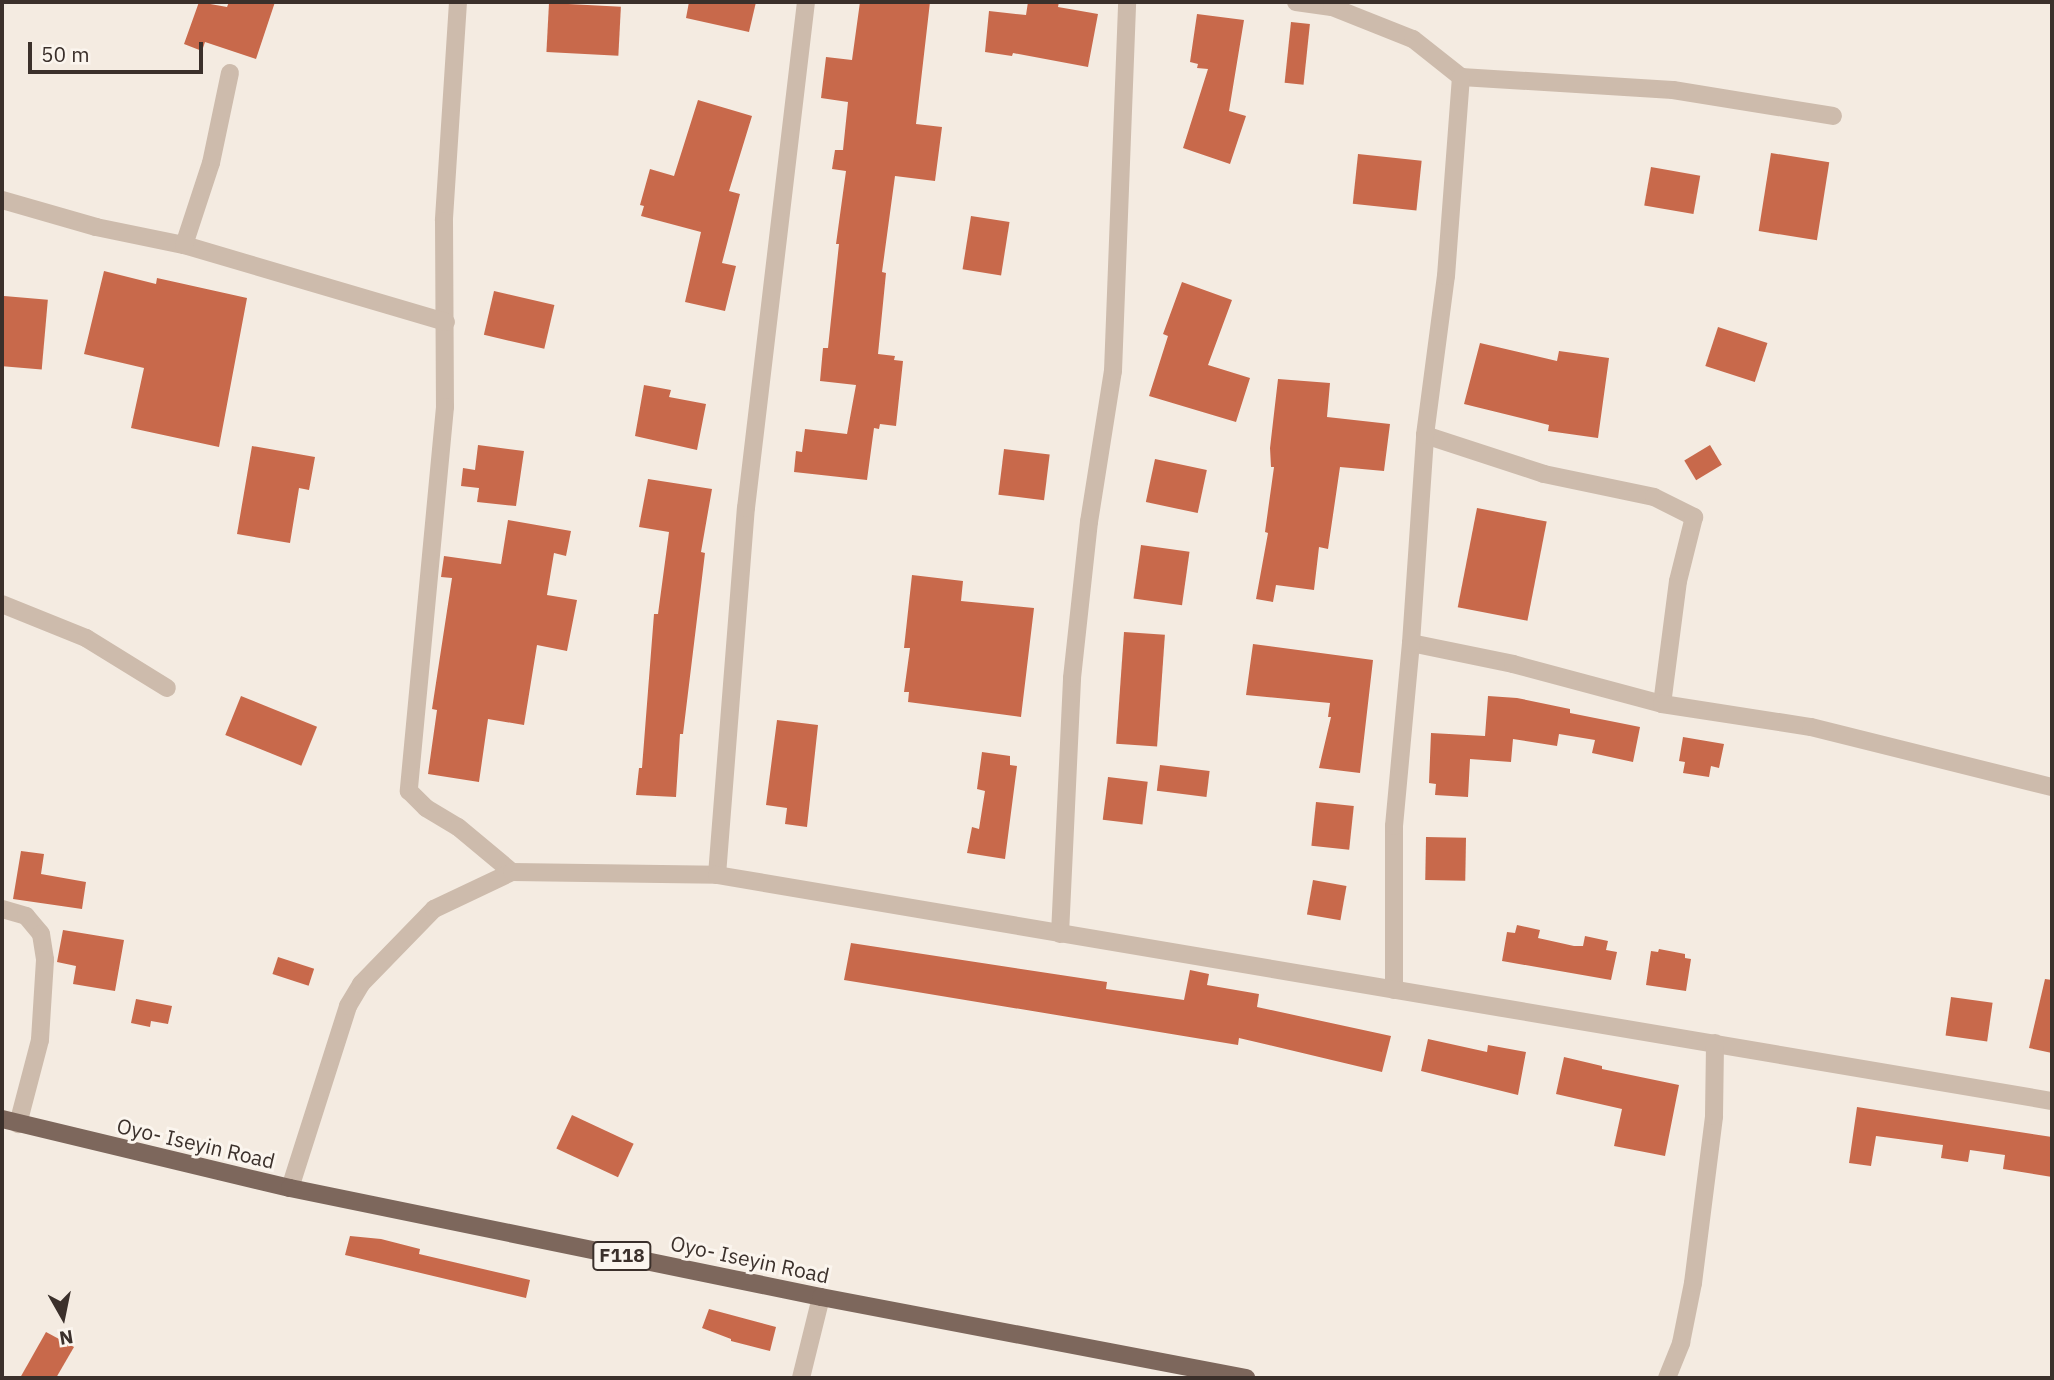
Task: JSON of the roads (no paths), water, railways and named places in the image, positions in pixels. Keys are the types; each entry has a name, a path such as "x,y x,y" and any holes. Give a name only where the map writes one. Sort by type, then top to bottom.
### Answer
{"main road":[{"name":"Oyo- Iseyin Road","path":"10,1122 290,1188 821,1297 1246,1378"}],"street":[{"path":"458,2 444,221 445,407 410,791 426,808 458,828 512,872"},
{"path":"717,875 746,508 806,2"},
{"path":"1060,934 1072,678 1090,522 1114,371 1127,2"},
{"path":"1296,2 1332,8 1413,39 1461,76 1673,90 1833,116"},
{"path":"184,245 212,163 230,73"},
{"path":"1394,990 1394,825 1411,643 1425,435 1446,275 1461,76"},
{"path":"2,200 96,227 184,245 446,322"},
{"path":"1425,435 1544,474 1654,497 1694,517 1678,581 1662,704"},
{"path":"2,604 86,638 167,688"},
{"path":"1411,643 1513,664 1662,704 1811,727 2052,787"},
{"path":"290,1188 348,1006 361,984 434,909 512,872 717,875 2052,1101"},
{"path":"2,909 26,916 40,934 46,960 40,1040 10,1122"},
{"path":"1667,1378 1681,1343 1693,1283 1714,1116 1715,1043"},
{"path":"801,1378 821,1297"}]}
